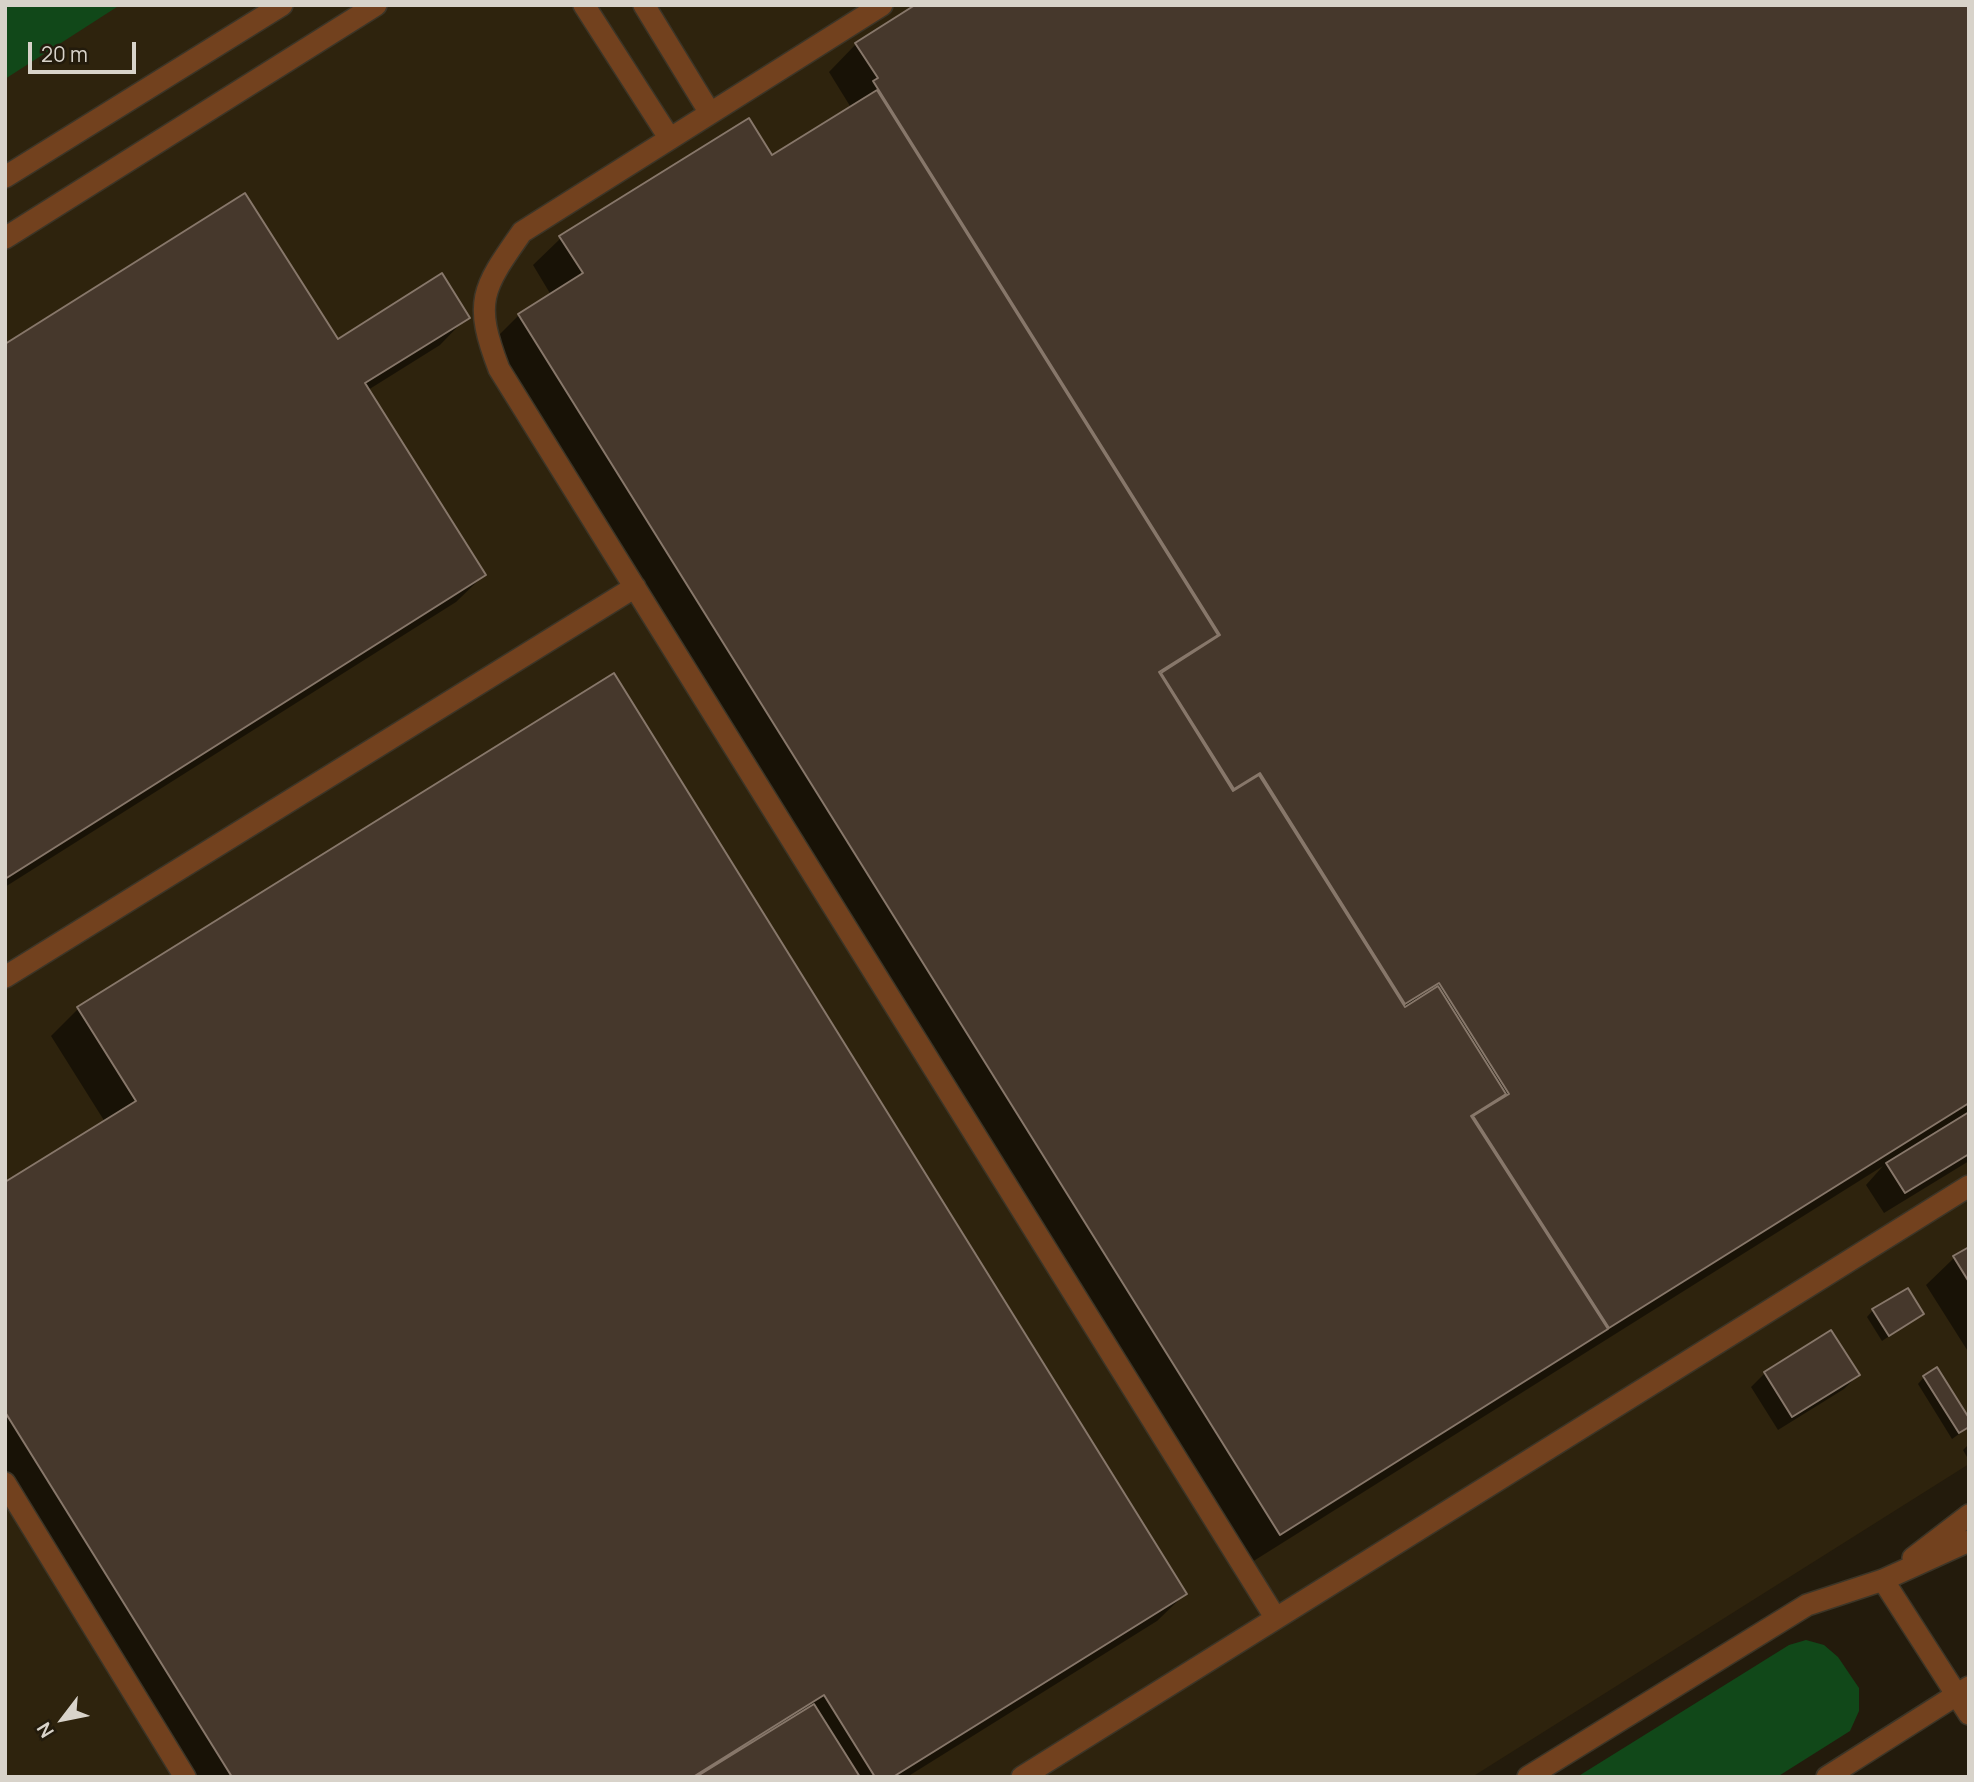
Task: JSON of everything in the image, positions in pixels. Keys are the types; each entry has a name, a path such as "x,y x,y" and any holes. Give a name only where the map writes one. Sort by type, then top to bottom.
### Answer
{"street":[{"path":"5,177 282,5"},
{"path":"5,238 376,5"},
{"path":"584,5 670,139"},
{"path":"644,5 710,113"},
{"path":"882,5 522,232 501,262 484,294 484,330 499,369 1275,1617"},
{"path":"5,977 635,587"},
{"path":"1022,1777 1969,1186"},
{"path":"5,1483 185,1777"},
{"path":"1883,1580 1969,1515"},
{"path":"1528,1777 1773,1623 1807,1605 1883,1580 1969,1541"},
{"path":"1883,1580 1963,1691 1969,1714"},
{"path":"1827,1777 1963,1691"}],"shaded area":[{"path":"5,5 1969,5 1969,1464 1472,1777 5,1777"}],"green space":[{"path":"5,5 120,5 5,79"},
{"path":"1806,1640 1824,1645 1838,1657 1859,1688 1859,1711 1850,1731 1777,1777 1577,1777 1789,1645"}],"building":[{"path":"915,5 1969,5 1969,1103 1609,1328 1473,1116 1509,1094 1439,983 1405,1004 1260,773 1234,789 1161,673 1220,635 873,81 878,78 855,43"},
{"path":"877,90 1218,635 1159,672 1233,791 1259,775 1405,1007 1438,986 1506,1094 1471,1116 1608,1329 1280,1535 518,314 583,273 559,236 749,118 772,155"},
{"path":"245,193 338,339 442,273 470,318 365,383 486,575 5,879 5,344"},
{"path":"614,673 1187,1594 893,1777 875,1777 824,1695 693,1777 232,1777 5,1412 5,1182 136,1101 77,1007"},
{"path":"1969,1112 1969,1154 1905,1193 1886,1163"},
{"path":"1969,1247 1969,1282 1953,1256"},
{"path":"1908,1288 1924,1314 1889,1336 1872,1309"},
{"path":"1831,1330 1860,1375 1792,1417 1764,1372"},
{"path":"1937,1367 1969,1418 1969,1427 1959,1433 1923,1376"},
{"path":"814,1704 860,1777 696,1777"}]}
